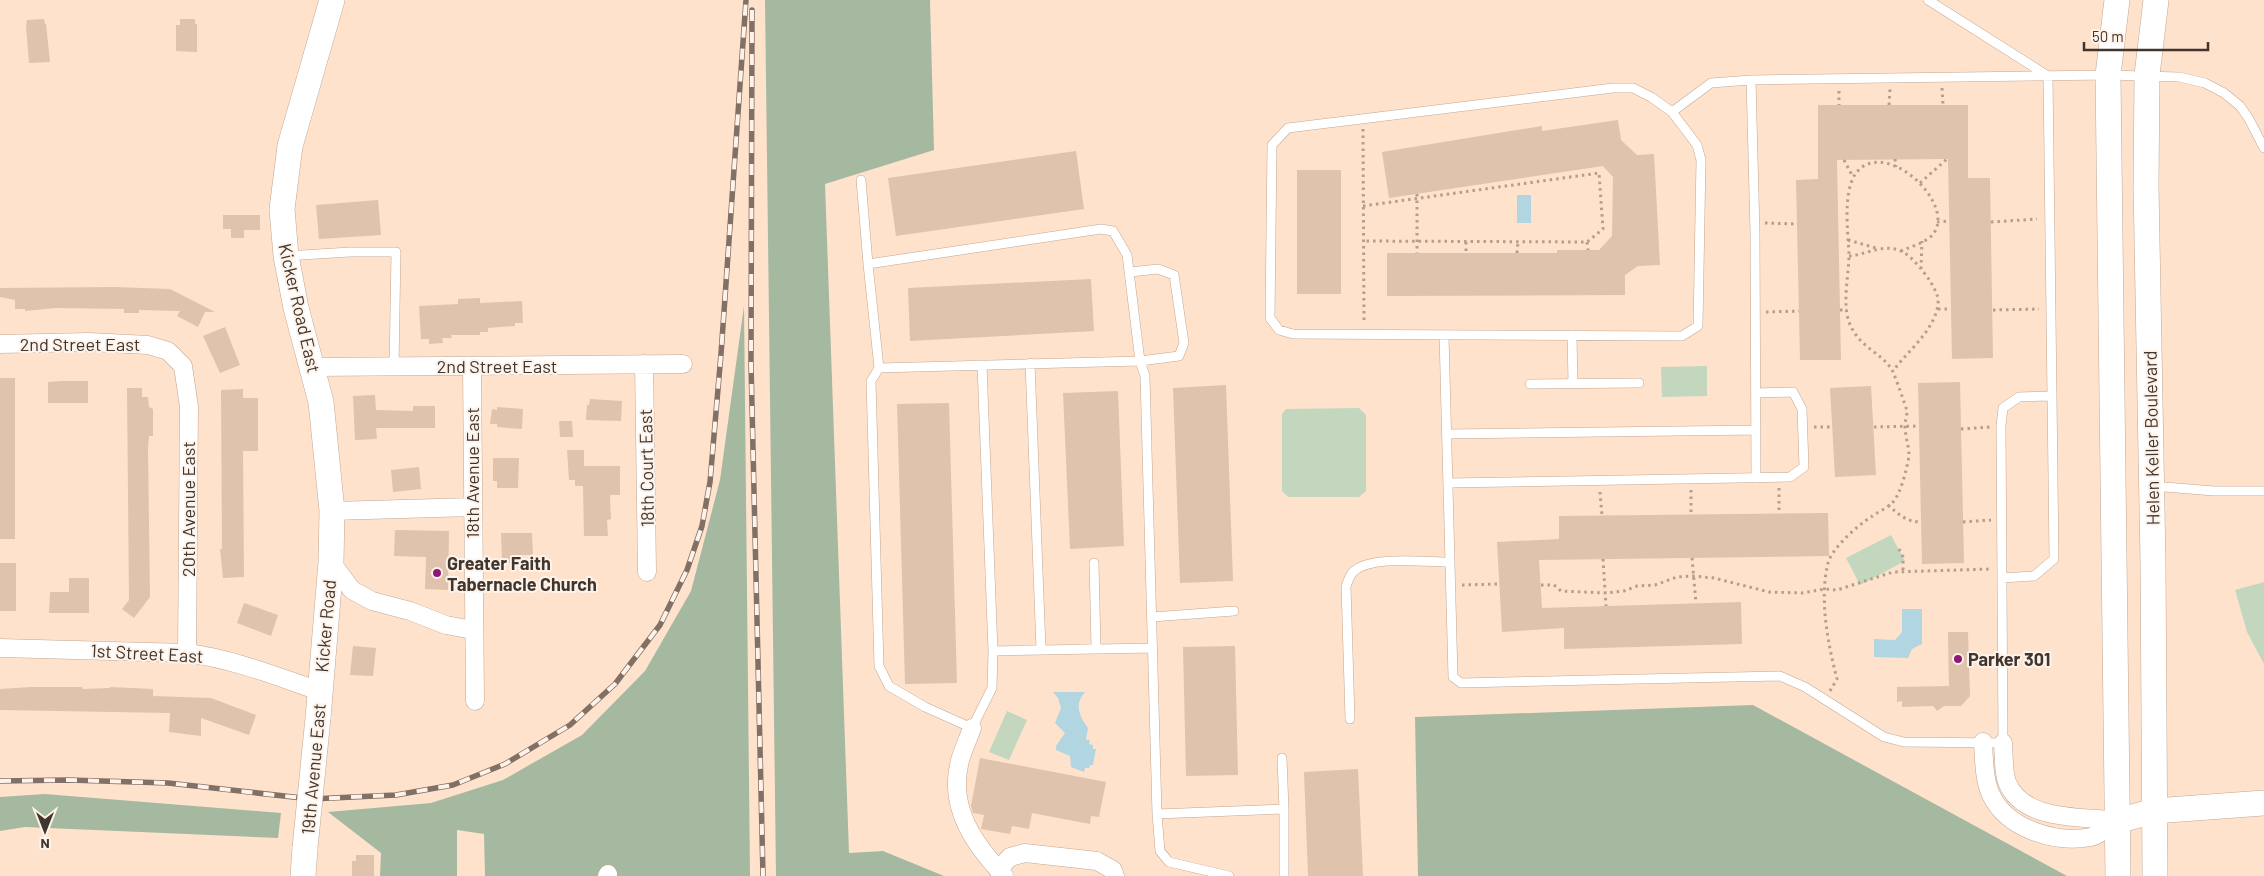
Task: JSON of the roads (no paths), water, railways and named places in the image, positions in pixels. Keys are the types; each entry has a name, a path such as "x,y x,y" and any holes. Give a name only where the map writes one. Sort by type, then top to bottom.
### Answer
{"street":[{"name":"Kicker Road East","path":"331,562 332,511 321,402 296,308 286,256 282,209 290,146 332,0"},
{"path":"2117,0 2108,75 2118,876"},
{"name":"Helen Keller Boulevard","path":"2155,876 2152,486 2146,186 2147,75 2156,0"},
{"name":"2nd Street East","path":"0,344 89,342 148,345 168,351 183,366"},
{"name":"18th Court East","path":"644,364 647,572"},
{"name":"2nd Street East","path":"312,367 683,364"},
{"name":"20th Avenue East","path":"183,366 189,407 187,653"},
{"name":"18th Avenue East","path":"472,366 475,701"},
{"path":"332,511 473,507"},
{"path":"331,562 352,590 372,601 446,625 474,630"},
{"name":"Kicker Road","path":"320,690 331,562"},
{"name":"1st Street East","path":"0,648 187,653 215,656 320,690"},
{"name":"19th Avenue East","path":"302,876 320,690"},
{"path":"972,728 959,765 956,797 966,828 1001,873 1010,857 1025,854 1097,861 1113,870 1115,876"},
{"path":"1983,742 1984,766 1991,795 2003,811 2018,824 2036,832 2055,837 2093,836 2117,821 2154,812 2264,803"},
{"path":"2003,743 2007,782 2019,798 2036,810 2054,815 2117,821"}],"lane":[{"path":"1928,0 2048,76"},
{"path":"1672,112 1711,83 1750,80 2108,75 2179,76 2206,83 2224,93 2240,106 2264,148"},
{"path":"2002,574 2034,576 2054,559 2048,76"},
{"path":"1750,80 1754,223 1756,478"},
{"path":"1613,88 1633,88 1651,97 1672,112 1697,145 1701,160 1698,326 1682,336 1293,334 1279,330 1270,318 1272,146 1288,128 1613,88"},
{"path":"861,180 879,368 871,381 879,666 889,686 925,707 972,728 992,688 993,651 982,365"},
{"path":"868,264 1101,229 1113,231 1128,255 1140,361 1145,376 1157,814 1160,851 1169,862 1229,876"},
{"path":"286,256 350,252 396,252 394,367"},
{"path":"879,368 1030,362 1140,361 1180,356 1184,343 1174,276 1158,269 1130,272"},
{"path":"1444,334 1453,676 1461,683 1780,676 1805,687 1884,737 1904,742 2003,743 2001,426 2003,408 2019,397 2052,396"},
{"path":"1572,335 1573,384"},
{"path":"1030,362 1041,649"},
{"path":"1530,384 1639,383"},
{"path":"1448,483 1790,477 1804,467 1802,409 1794,392 1756,393"},
{"path":"1447,434 1756,430"},
{"path":"2152,486 2214,491 2264,491"},
{"path":"1094,562 1096,648"},
{"path":"1350,719 1346,586 1352,573 1361,566 1376,562 1449,562"},
{"path":"1152,617 1234,611"},
{"path":"993,651 1152,648"},
{"path":"1282,758 1284,876"},
{"path":"1157,814 1284,809"}],"water":[{"path":"1517,195 1531,195 1531,223 1517,223"},
{"path":"1902,609 1922,609 1922,644 1912,649 1908,658 1874,657 1874,639 1895,640 1902,632"},
{"path":"1053,692 1085,692 1080,701 1079,710 1088,728 1086,740 1090,740 1089,744 1093,745 1093,749 1096,749 1093,765 1085,768 1084,772 1071,767 1070,756 1056,750 1056,746 1065,733 1055,723 1061,708 1058,698"}],"railway":[{"path":"0,781 68,780 168,783 311,799 396,795 453,785 505,764 570,725 615,684 660,625 687,570 702,526 710,482 721,354 746,0"},
{"path":"752,10 751,363 763,876"}],"place":[{"name":"Greater Faith Tabernacle Church","path":"437,573"},
{"name":"Parker 301","path":"1958,659"}]}
